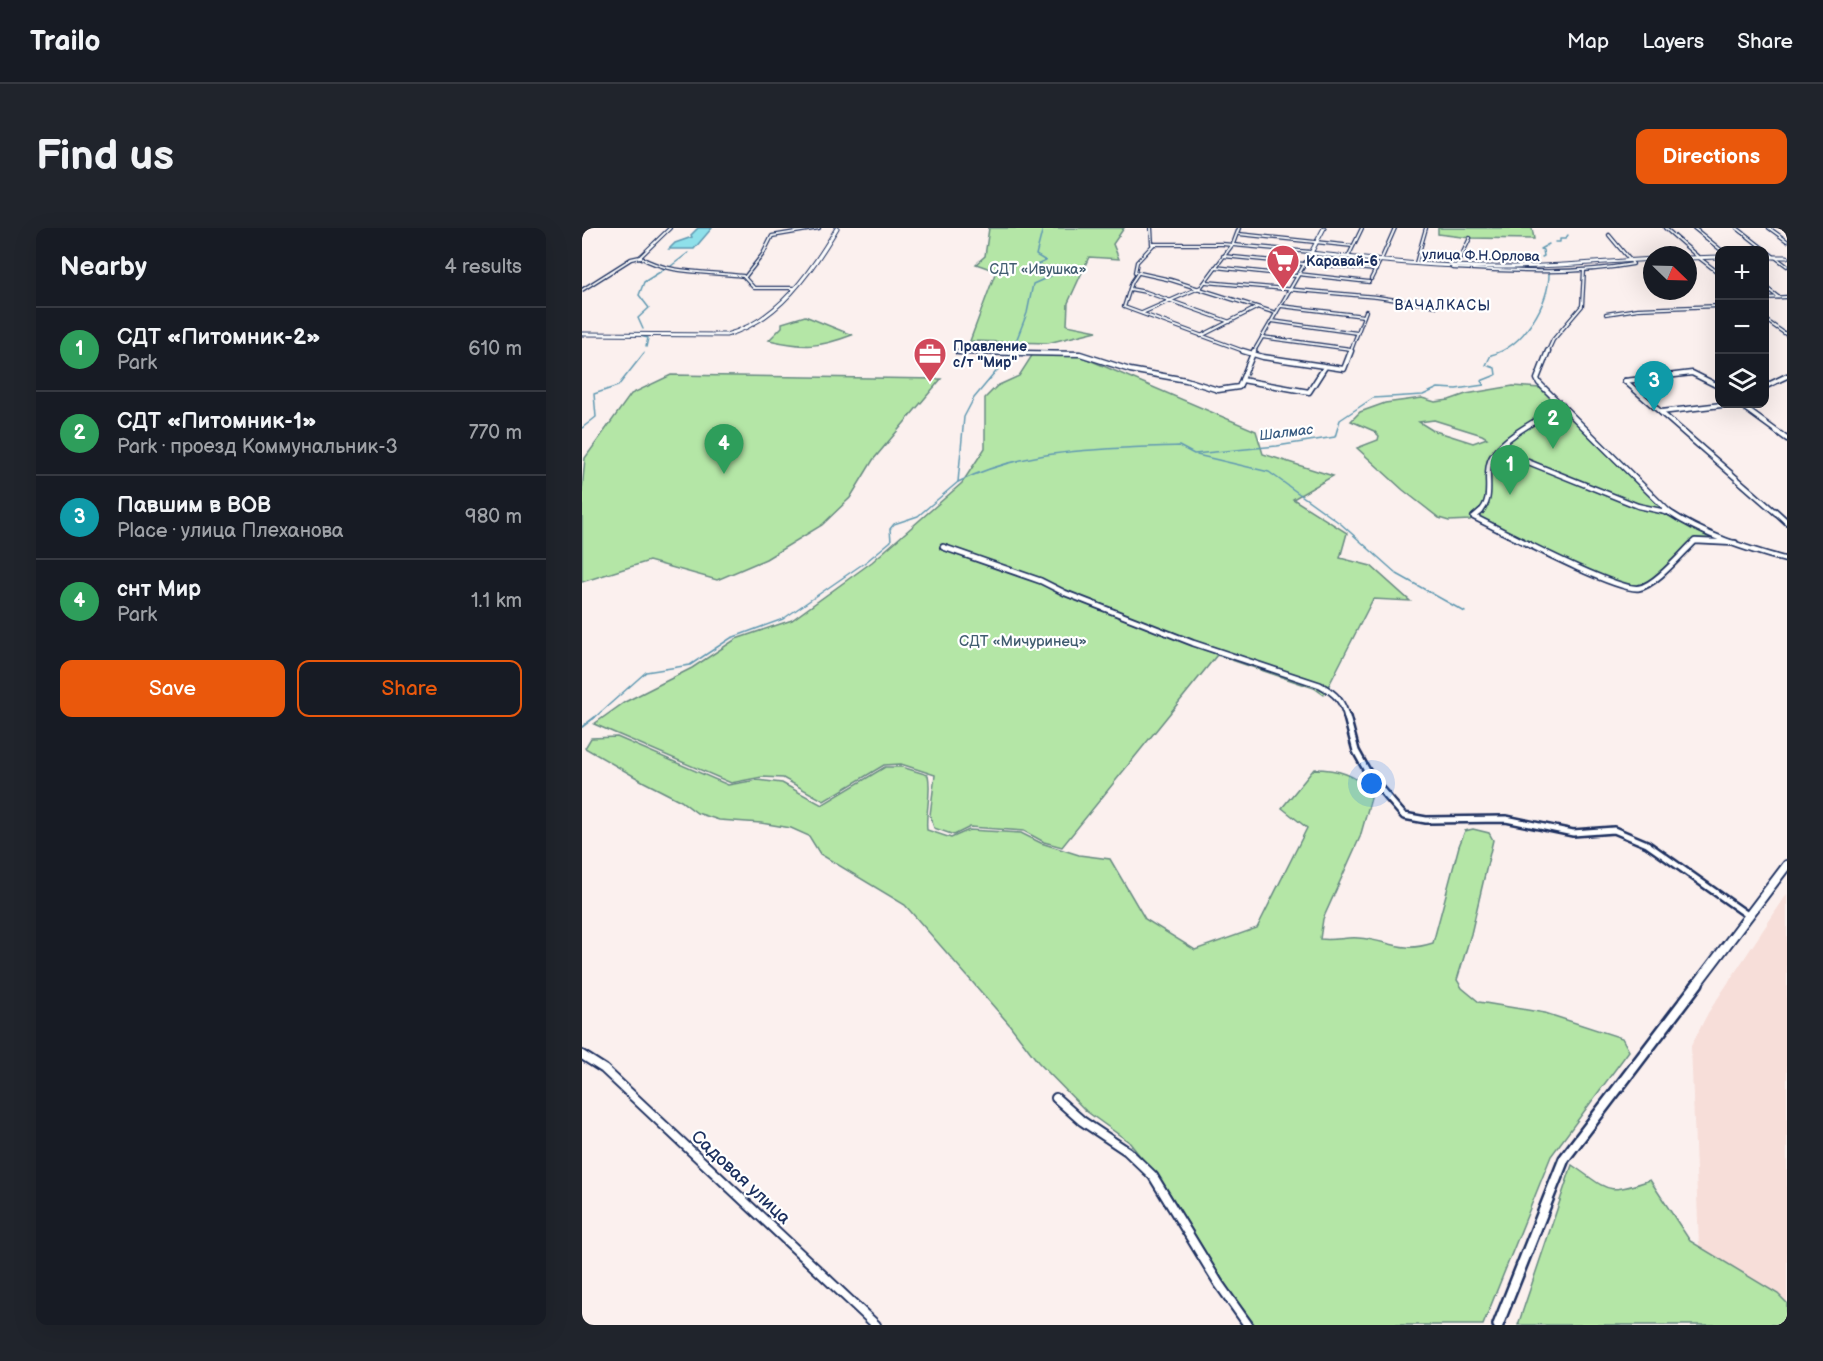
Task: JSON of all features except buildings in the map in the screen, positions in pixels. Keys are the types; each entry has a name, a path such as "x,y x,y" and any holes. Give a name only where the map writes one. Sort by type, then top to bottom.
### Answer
{"street":[{"path":"582,290 631,260 640,257 642,252 670,228"},
{"path":"745,277 763,254 772,236 819,228"},
{"path":"582,334 732,334 741,331 786,299 837,228"},
{"path":"1151,228 1153,244"},
{"path":"1142,313 1199,288 1206,282 1233,244 1239,234 1239,228"},
{"path":"958,352 1080,354 1120,367 1186,380 1218,390 1239,387 1252,354 1324,228"},
{"path":"1348,256 1362,228"},
{"path":"1215,267 1370,281 1395,228"},
{"path":"1416,263 1425,228"},
{"path":"1665,228 1685,246"},
{"path":"1694,228 1716,246"},
{"path":"1737,228 1787,266"},
{"path":"1768,228 1787,241"},
{"path":"1239,234 1353,246"},
{"path":"1470,238 1454,266 1513,273 1584,270 1633,264 1609,235"},
{"path":"1310,253 1233,244 1153,244 1137,262 1136,272 1122,306 1252,354 1341,369 1346,365 1366,311"},
{"name":"улица Ф.Н.Орлова","path":"1310,253 1454,266 1531,266 1643,259"},
{"name":"улица Ф.Н.Орлова","path":"1310,253 1454,266"},
{"path":"1224,256 1376,270"},
{"path":"1697,257 1715,256"},
{"path":"1769,256 1787,256"},
{"path":"640,257 647,262 698,272 745,277 754,288 795,288"},
{"path":"1697,257 1715,271"},
{"path":"1584,270 1582,306 1553,340 1537,379 1539,383 1667,511 1682,521 1768,557 1787,560"},
{"path":"1136,272 1167,278 1276,313"},
{"path":"1206,282 1370,297 1437,306"},
{"path":"1130,289 1171,300 1230,322"},
{"path":"1769,290 1778,297"},
{"path":"1368,306 1370,297"},
{"path":"1769,298 1787,297"},
{"path":"1281,306 1364,316"},
{"path":"1606,314 1625,313 1638,309 1715,306"},
{"path":"1201,336 1256,308"},
{"path":"1272,321 1357,333"},
{"path":"1769,323 1787,335"},
{"path":"1262,337 1351,349"},
{"path":"1242,380 1309,392 1325,367"},
{"path":"1715,385 1692,373 1625,381 1787,522"},
{"path":"1769,385 1787,376"},
{"path":"1562,405 1498,450 1491,461 1491,483 1486,507 1474,518 1607,581 1640,588 1653,581 1695,541 1735,543"},
{"path":"1660,412 1715,406"},
{"path":"1744,408 1787,439"},
{"path":"1498,450 1638,507 1667,511"},
{"path":"943,547 1041,580 1065,593 1193,643 1311,682 1332,692 1343,703 1356,751 1371,778 1404,816 1426,820 1506,819 1573,833 1614,830 1647,844 1749,916"},
{"path":"1497,1325 1564,1159 1787,865"},
{"name":"Садовая улица","path":"582,1055 604,1069 876,1325"},
{"path":"1056,1098 1082,1121 1127,1151 1153,1176 1219,1284 1248,1325"}],"shaded area":[{"path":"1787,894 1787,1325 1518,1325 1572,1165 1607,1189 1621,1191 1650,1180 1690,1241 1699,1246 1691,1046 1708,1013"}],"green space":[{"name":"СДТ «Ивушка»","path":"989,228 1124,228 1113,244 1119,259 1089,257 1068,303 1067,325 1097,331 1048,343 970,341 996,271 976,264 985,256"},
{"path":"1438,228 1532,228 1534,239 1470,238 1438,234"},
{"path":"805,316 852,335 811,345 769,340 782,327 782,323"},
{"name":"СДТ «Мичуринец»","path":"1033,354 1080,356 1256,431 1263,454 1333,476 1293,499 1347,533 1340,558 1371,566 1410,601 1373,599 1324,695 1314,688 1217,655 1062,847 1044,842 1024,831 970,827 954,835 934,828 930,815 935,775 901,764 884,765 824,801 783,778 762,777 731,783 594,724 625,702 692,668 736,639 792,620 872,562 962,483 985,448 985,398 997,386 1019,376"},
{"path":"671,375 941,379 873,460 850,498 822,525 766,559 717,580 649,561 582,582 582,491 585,458 631,394"},
{"path":"1513,386 1540,388 1667,511 1731,543 1699,539 1681,552 1651,580 1639,587 1618,585 1473,517 1470,520 1449,521 1439,518 1403,490 1357,448 1378,440 1379,436 1374,431 1351,421 1360,412 1385,403 1422,398 1435,402","holes":["1434,420 1487,438 1473,443 1432,430 1419,422"]},
{"path":"617,737 728,785 757,780 782,783 822,805 885,767 902,767 928,775 927,830 951,838 969,830 1021,833 1041,843 1079,855 1110,859 1145,919 1195,950 1257,928 1307,828 1282,808 1314,769 1339,772 1352,777 1373,791 1360,837 1323,919 1320,939 1369,939 1403,947 1433,943 1465,831 1473,829 1489,833 1493,840 1471,934 1457,980 1462,988 1479,1002 1545,1013 1622,1038 1629,1051 1551,1156 1483,1325 1255,1325 1230,1292 1170,1194 1129,1142 1086,1111 1038,1062 1009,1024 905,905 820,854 809,836 791,828 719,820 697,813 681,801 585,748 591,738"},
{"path":"1572,1165 1608,1188 1624,1188 1650,1180 1690,1241 1778,1294 1787,1303 1787,1325 1518,1325"}],"water":[{"path":"698,228 712,228 694,249 669,249 675,243 692,237 691,235"}],"waterway":[{"path":"1013,349 1027,313 1033,284 1051,276 1048,272 1034,266 1046,261 1036,255 1043,228"},
{"name":"Шалмас","path":"1555,242 1560,242 1560,239 1565,239 1568,235"},
{"name":"Шалмас","path":"1542,257 1544,256 1543,250 1540,249 1549,244"},
{"path":"671,266 688,253"},
{"path":"643,329 638,318 649,308 639,295 644,282 668,267"},
{"name":"Шалмас","path":"958,482 1011,462 1066,452 1179,446 1194,454 1277,446 1335,437 1340,420 1373,398 1423,395 1438,388 1456,389 1484,385 1481,381 1496,375 1495,368 1486,365 1491,355 1514,343 1540,310 1545,297 1549,272"},
{"path":"640,336 648,338 646,347"},
{"path":"582,428 596,417 594,394 618,386 644,353"},
{"path":"958,482 964,417 974,398 1010,355"},
{"path":"1197,455 1269,472 1341,524 1397,574 1465,612"},
{"path":"593,719 646,672 690,665 731,638 783,619 867,561 891,541 890,529 894,524 918,516 958,482"},
{"path":"582,727 595,717"}],"place":[{"name":"Каравай-6","path":"1283,290"},
{"name":"Правление с/т \"Мир\"","path":"930,383"},
{"name":"Павшим в ВОВ","path":"1654,411"},
{"name":"СДТ «Питомник-1»","path":"1553,449"},
{"name":"снт Мир","path":"724,474"},
{"name":"СДТ «Питомник-2»","path":"1510,495"}],"district":[{"name":"ВАЧАЛКАСЫ","path":"1443,305"}]}
